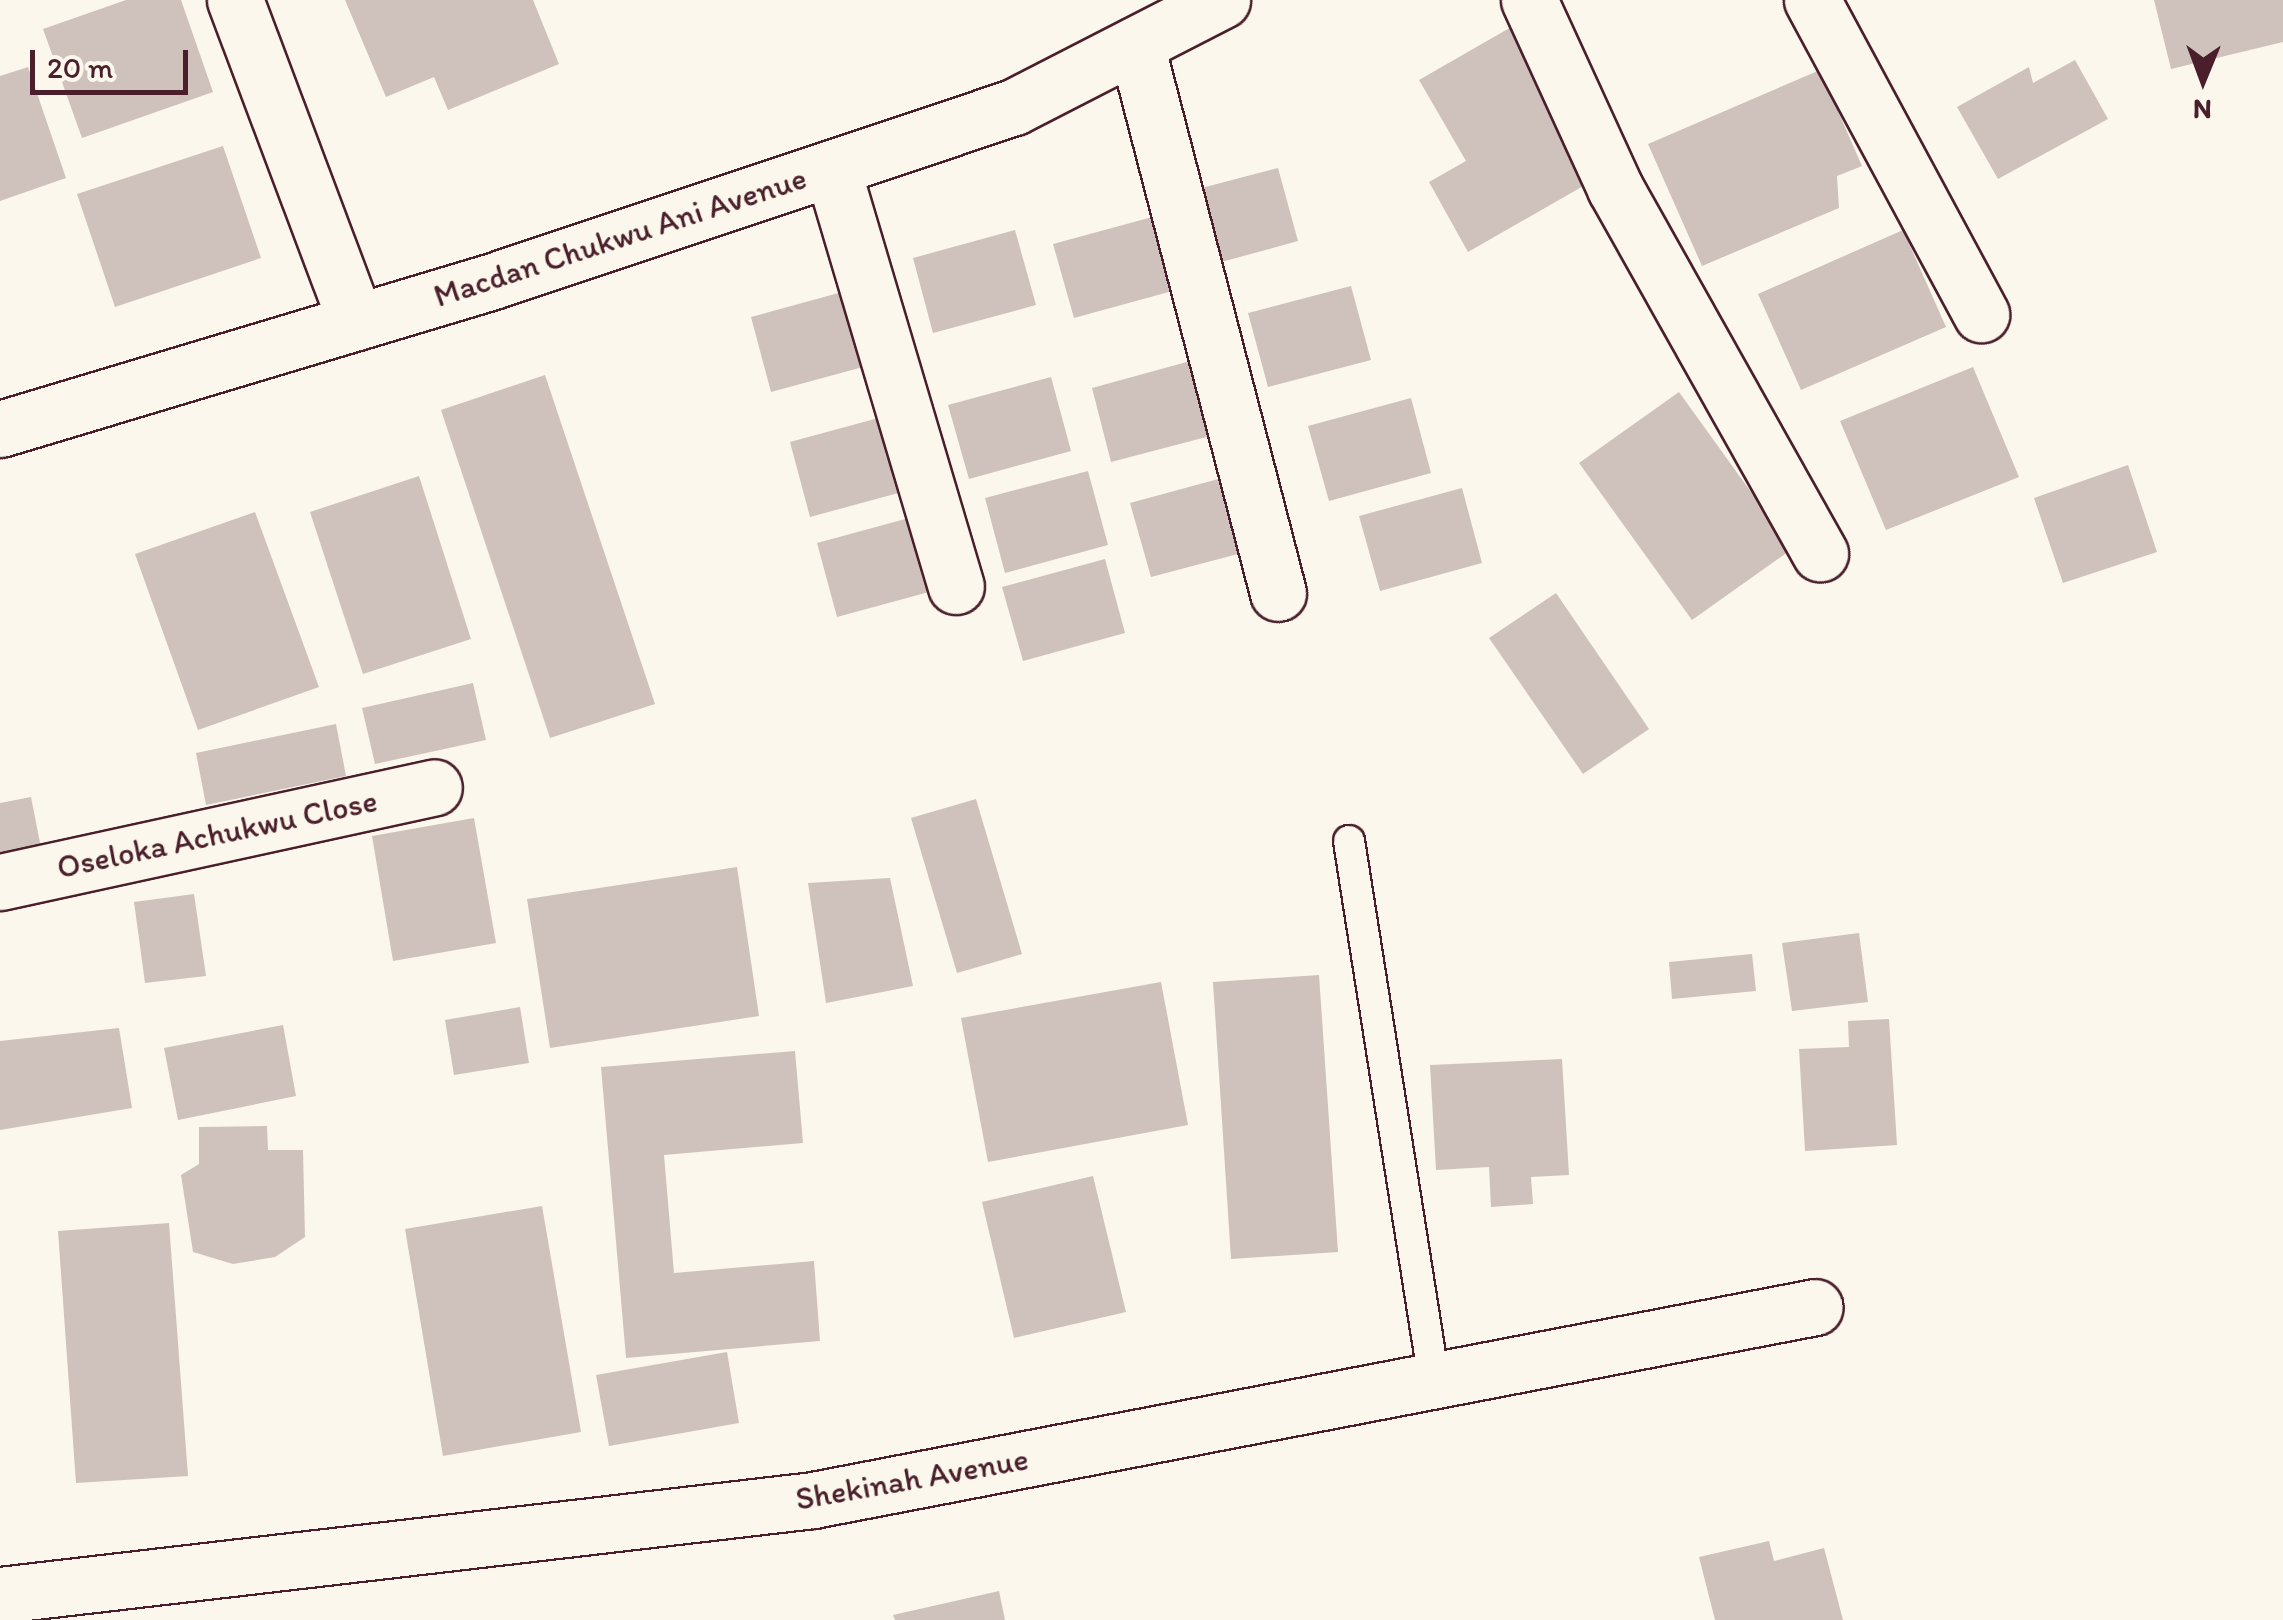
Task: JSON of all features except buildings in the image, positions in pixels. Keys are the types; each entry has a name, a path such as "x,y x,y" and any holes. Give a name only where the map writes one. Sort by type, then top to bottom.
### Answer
{"street":[{"path":"235,0 356,322"},
{"name":"Macdan Chukwu Ani Avenue","path":"0,429 356,322 1014,107 1222,0"},
{"path":"1528,0 1614,188 1820,553"},
{"path":"1812,0 1981,314"},
{"path":"1136,45 1278,592"},
{"path":"832,168 956,586"},
{"name":"Oseloka Achukwu Close","path":"0,882 434,786"},
{"name":"Shekinah Avenue","path":"0,1595 813,1500 1815,1307"}],"lane":[{"path":"1350,840 1434,1380"}]}
